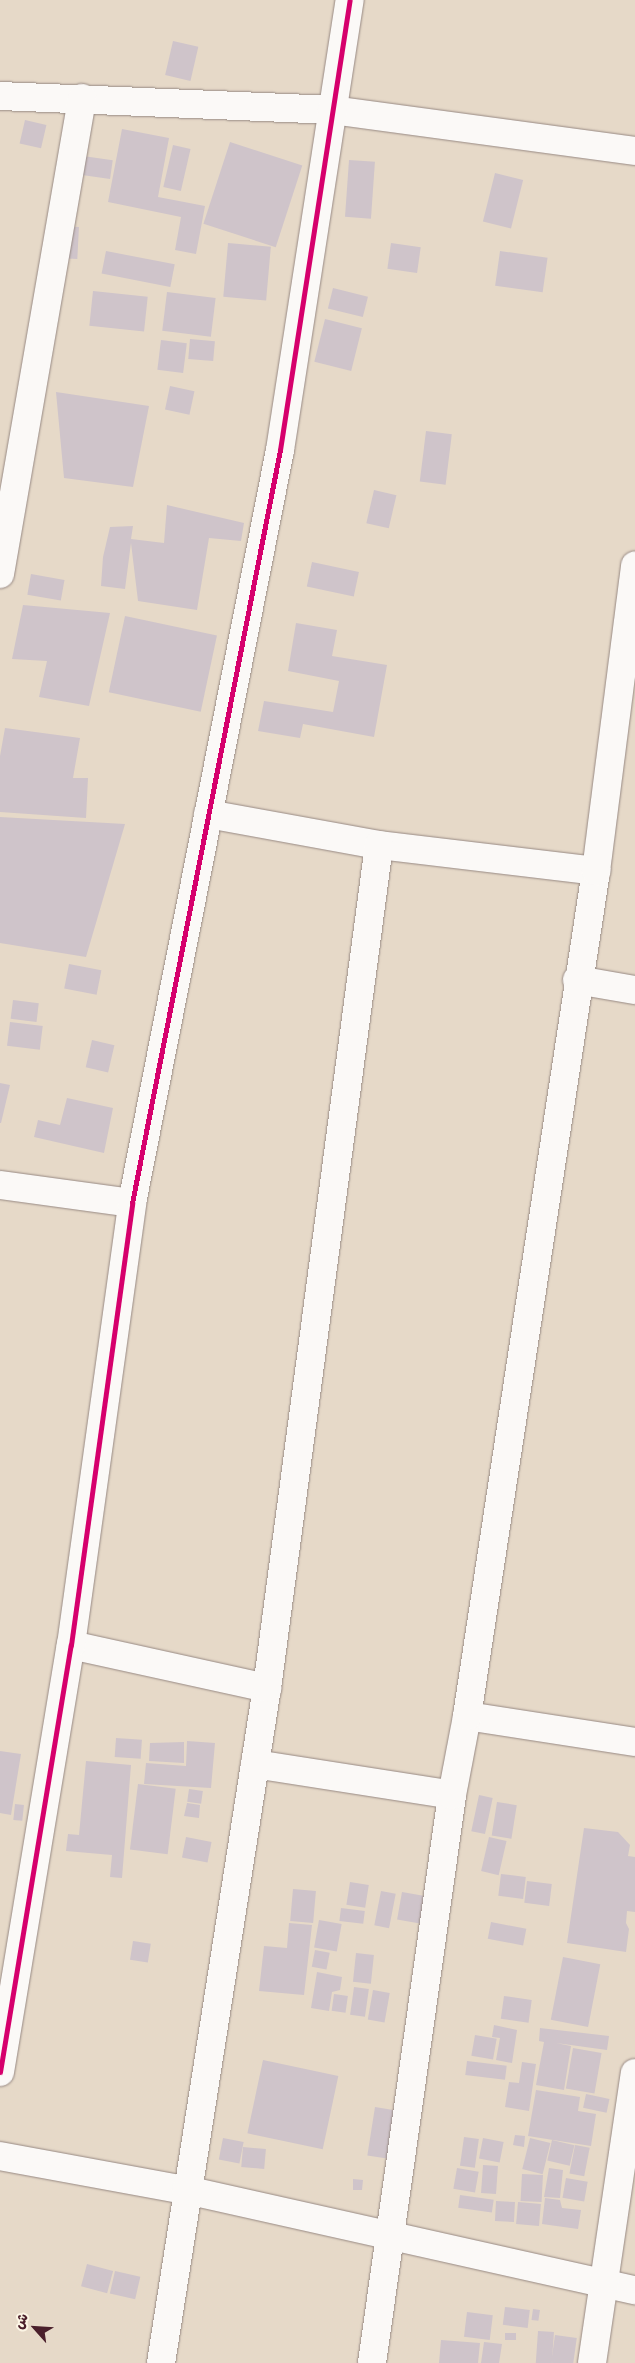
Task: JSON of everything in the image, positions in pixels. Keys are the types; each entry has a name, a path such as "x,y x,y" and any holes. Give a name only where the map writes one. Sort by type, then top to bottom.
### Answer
{"street":[{"path":"0,2072 71,1645 132,1203 280,450 350,0"},
{"path":"0,96 332,110 635,151"},
{"path":"0,574 82,98"},
{"path":"372,2363 452,1795 467,1716 596,871 635,565"},
{"path":"208,814 379,845 596,871"},
{"path":"161,2363 186,2190 267,1688 379,845"},
{"path":"578,980 635,990"},
{"path":"0,1185 132,1203"},
{"path":"71,1645 267,1688"},
{"path":"467,1716 635,1742"},
{"path":"255,1764 452,1795"},
{"path":"592,2363 635,2073"},
{"path":"0,2156 186,2190 635,2290"}],"building":[{"path":"173,41 198,47 190,81 165,75"},
{"path":"25,120 46,125 41,148 20,143"},
{"path":"122,129 169,138 158,197 205,206 196,254 175,250 181,217 108,202"},
{"path":"230,142 302,165 276,247 203,224"},
{"path":"173,145 191,149 181,191 163,187"},
{"path":"83,156 113,160 110,179 80,175"},
{"path":"349,160 375,162 371,219 345,217"},
{"path":"495,173 523,180 511,229 483,222"},
{"path":"58,226 79,227 77,259 56,258"},
{"path":"228,243 271,247 266,301 223,297"},
{"path":"391,243 421,247 417,273 387,269"},
{"path":"106,251 175,264 170,287 102,274"},
{"path":"500,251 548,258 543,292 495,286"},
{"path":"333,288 368,297 363,317 328,308"},
{"path":"93,291 148,297 144,332 89,326"},
{"path":"167,292 216,298 211,337 162,331"},
{"path":"325,319 362,328 351,371 314,362"},
{"path":"190,339 215,341 213,361 188,359"},
{"path":"161,340 187,343 183,373 157,370"},
{"path":"170,386 194,391 189,415 165,409"},
{"path":"56,392 149,406 133,487 64,478"},
{"path":"426,431 452,434 446,485 420,482"},
{"path":"374,490 396,495 389,528 366,523"},
{"path":"167,505 244,523 241,541 209,538 197,610 138,601 131,543 125,589 101,586 103,557 110,527 133,526 131,539 164,543"},
{"path":"312,562 359,572 354,596 307,586"},
{"path":"31,574 64,580 61,601 27,595"},
{"path":"23,605 110,613 89,706 39,697 47,661 12,659"},
{"path":"125,616 217,636 201,712 109,692"},
{"path":"296,623 337,630 332,656 387,665 374,737 303,724 300,738 258,731 264,701 333,712 339,681 288,671"},
{"path":"5,728 80,738 73,778 88,778 86,818 0,812 0,756"},
{"path":"0,817 125,824 86,957 0,943"},
{"path":"69,964 101,970 97,995 64,989"},
{"path":"13,1000 39,1003 36,1022 11,1019"},
{"path":"10,1022 43,1026 40,1050 7,1046"},
{"path":"92,1040 114,1045 108,1072 86,1067"},
{"path":"0,1083 10,1085 1,1123 0,1123"},
{"path":"67,1098 113,1108 104,1153 34,1137 38,1120 60,1125"},
{"path":"116,1738 142,1740 141,1759 115,1757"},
{"path":"187,1741 215,1743 211,1788 144,1784 146,1763 186,1766"},
{"path":"184,1742 184,1763 149,1761 150,1743"},
{"path":"0,1751 21,1754 11,1815 0,1813"},
{"path":"86,1761 131,1765 122,1878 110,1877 112,1855 66,1851 68,1834 79,1835"},
{"path":"138,1784 176,1789 168,1854 130,1850"},
{"path":"189,1789 203,1791 201,1804 187,1802"},
{"path":"479,1795 493,1798 485,1834 471,1831"},
{"path":"497,1802 517,1805 511,1839 492,1836"},
{"path":"187,1803 200,1805 199,1818 184,1816"},
{"path":"15,1804 24,1805 22,1821 13,1820"},
{"path":"584,1828 618,1832 630,1845 628,1856 635,1857 635,1912 627,1911 626,1923 629,1929 626,1952 567,1943"},
{"path":"186,1837 212,1842 208,1863 182,1858"},
{"path":"489,1837 507,1841 499,1875 481,1871"},
{"path":"501,1874 526,1877 523,1899 498,1896"},
{"path":"527,1881 552,1884 549,1906 524,1903"},
{"path":"350,1882 369,1885 365,1908 346,1905"},
{"path":"293,1889 316,1891 313,1923 290,1921"},
{"path":"381,1891 396,1894 389,1928 374,1925"},
{"path":"402,1892 425,1896 420,1924 397,1920"},
{"path":"341,1908 365,1911 363,1924 339,1921"},
{"path":"319,1920 342,1924 337,1952 314,1948"},
{"path":"491,1922 526,1929 523,1946 488,1939"},
{"path":"289,1923 312,1925 304,1995 259,1991 264,1946 287,1948"},
{"path":"133,1941 151,1944 148,1963 130,1960"},
{"path":"315,1950 330,1953 326,1970 312,1967"},
{"path":"356,1953 374,1955 371,1984 353,1982"},
{"path":"563,1957 600,1964 588,2027 551,2020"},
{"path":"317,1972 342,1977 340,1990 332,1992 329,2011 311,2008"},
{"path":"354,1987 369,1989 365,2017 350,2015"},
{"path":"373,1990 390,1993 385,2022 368,2020"},
{"path":"334,1994 348,1996 345,2013 332,2011"},
{"path":"504,1996 532,2000 529,2023 501,2019"},
{"path":"494,2025 517,2030 512,2063 496,2060 500,2038 492,2037"},
{"path":"540,2028 609,2036 607,2050 556,2043 571,2046 564,2090 536,2085 544,2042 539,2041"},
{"path":"475,2035 497,2039 493,2060 471,2056"},
{"path":"573,2048 602,2053 594,2093 566,2088"},
{"path":"263,2060 338,2076 323,2149 247,2133"},
{"path":"467,2061 507,2066 505,2080 465,2075"},
{"path":"522,2062 536,2064 529,2111 505,2107 509,2082 519,2083"},
{"path":"536,2090 580,2097 578,2111 596,2114 591,2146 528,2136"},
{"path":"586,2094 609,2099 607,2113 583,2108"},
{"path":"375,2107 395,2110 387,2159 367,2155"},
{"path":"515,2135 525,2136 524,2147 513,2145"},
{"path":"464,2137 479,2139 475,2168 460,2166"},
{"path":"223,2138 244,2142 239,2164 219,2160"},
{"path":"483,2138 504,2142 500,2163 479,2159"},
{"path":"530,2138 550,2143 543,2174 522,2169"},
{"path":"552,2140 574,2145 570,2166 547,2160"},
{"path":"575,2145 590,2148 584,2176 569,2173"},
{"path":"243,2147 266,2149 264,2169 241,2167"},
{"path":"483,2165 498,2166 496,2194 481,2193"},
{"path":"457,2168 479,2172 475,2193 453,2189"},
{"path":"549,2168 563,2170 560,2198 544,2197"},
{"path":"522,2174 543,2175 542,2202 521,2201"},
{"path":"566,2178 588,2182 584,2202 563,2198"},
{"path":"353,2179 363,2180 362,2190 353,2190"},
{"path":"460,2195 494,2200 492,2213 458,2208"},
{"path":"545,2198 560,2200 562,2208 581,2210 578,2229 542,2224"},
{"path":"496,2201 515,2202 514,2222 495,2221"},
{"path":"518,2202 541,2204 539,2226 516,2224"},
{"path":"87,2264 113,2271 107,2293 81,2286"},
{"path":"115,2271 140,2277 135,2299 110,2293"},
{"path":"505,2307 530,2310 528,2328 503,2325"},
{"path":"533,2309 540,2310 538,2321 531,2320"},
{"path":"467,2312 493,2315 490,2340 464,2337"},
{"path":"538,2331 554,2332 552,2363 536,2363"},
{"path":"505,2333 516,2333 516,2340 505,2340"},
{"path":"555,2335 577,2338 573,2363 551,2363"},
{"path":"441,2340 480,2343 478,2363 439,2363"},
{"path":"484,2342 502,2344 499,2363 481,2363"}],"cycle path":[{"path":"0,2072 71,1645 132,1203 280,450 350,0"}]}
